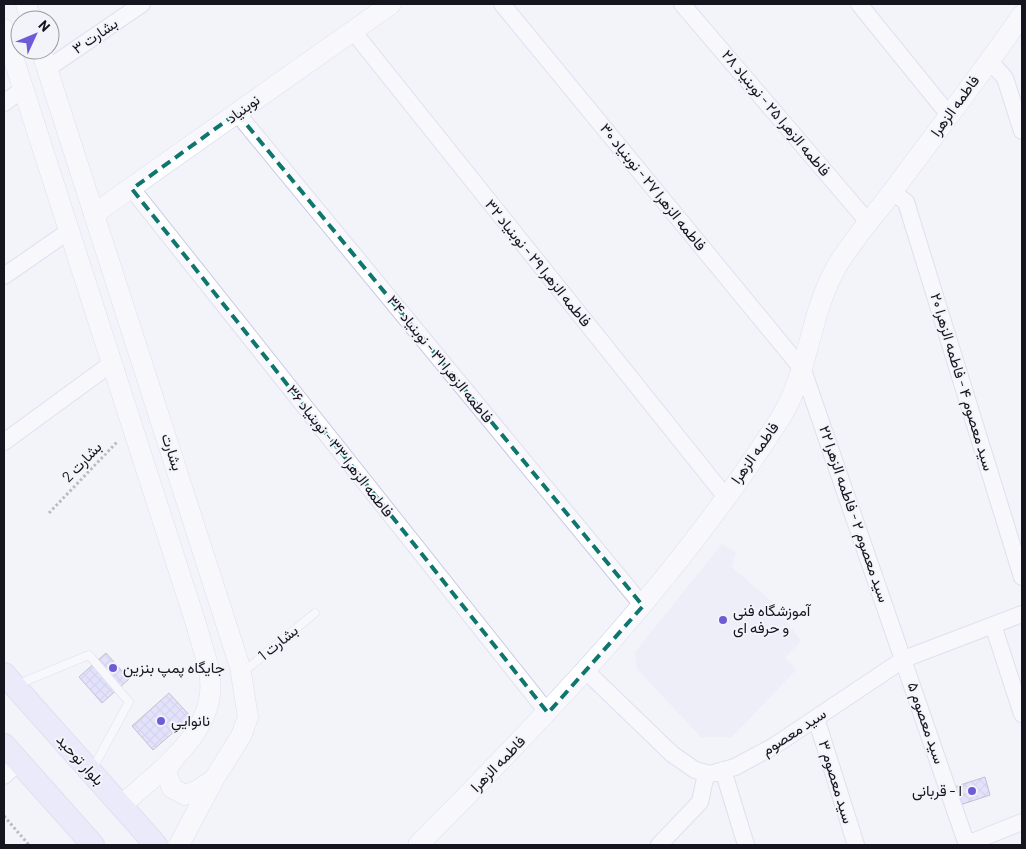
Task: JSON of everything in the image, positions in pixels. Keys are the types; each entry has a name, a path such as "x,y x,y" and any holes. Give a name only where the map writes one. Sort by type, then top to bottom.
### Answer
{"main road":[{"name":"بلوار توحید","path":"9,680 156,845"},
{"path":"4,746 11,769 93,845"}],"street":[{"name":"بشارت ۳","path":"47,69 142,4"},
{"name":"نوبنیاد","path":"94,214 132,189 352,30 391,4"},
{"name":"فاطمه الزهرا ۲۷ - نوبنیاد ۳۰","path":"502,4 803,370"},
{"name":"فاطمه الزهرا ۲۵ - نوبنیاد ۲۸","path":"682,4 869,223"},
{"path":"859,4 949,115"},
{"name":"فاطمه الزهرا","path":"418,845 548,713 586,671 642,606 725,496 782,415 803,370 812,330 823,297 837,266 1022,15"},
{"name":"بشارت","path":"4,28 197,627 210,679 208,712 202,722 177,754 121,806"},
{"name":"فاطمه الزهرا ۲۹ - نوبنیاد ۳۲","path":"352,30 725,496"},
{"name":"بشارت","path":"44,60 225,615 241,674 248,717 241,736 214,779 179,845"},
{"path":"989,60 1005,78 1022,131"},
{"path":"4,103 23,89"},
{"name":"فاطمه الزهرا ۳۱ - نوبنیاد ۳۴","path":"238,113 642,606"},
{"name":"فاطمه الزهرا ۳۳ - نوبنیاد ۳۶","path":"132,189 548,713"},
{"name":"سید معصوم ۴ - فاطمه الزهرا ۲۰","path":"892,192 906,202 1022,578"},
{"path":"4,276 69,231"},
{"path":"4,442 112,363"},
{"name":"سید معصوم ۲ - فاطمه الزهرا ۲۲","path":"803,370 904,659"},
{"name":"سید معصوم","path":"706,774 723,770 764,752 904,659 1022,614"},
{"path":"993,625 1022,714"},
{"name":"سید معصوم ۵","path":"904,659 967,844"},
{"path":"586,671 672,754 690,767 706,774 700,802 659,845"},
{"name":"سید معصوم ۳","path":"816,718 856,845"},
{"path":"177,754 166,772 172,788 185,796 214,779"},
{"path":"723,770 746,845"},
{"path":"967,844 1022,822"}],"lane":[{"name":"بشارت 1","path":"241,674 315,613"},
{"path":"9,680 89,655 129,702 90,772"}],"path":[{"name":"بشارت 2","path":"48,513 132,427"},
{"path":"4,816 29,845"}],"highlighted area":[{"path":"237,113 643,606 548,713 132,189"}],"shaded area":[{"name":"آموزشگاه فنی و حرفه ای","path":"722,544 736,553 732,567 769,599 801,641 785,658 796,670 732,737 701,737 637,669 635,652"}],"building":[{"path":"106,653 129,679 102,703 79,677"},
{"name":"نانواییِ","path":"169,693 191,717 153,750 132,726"},
{"name":"ا - قربانی","path":"985,777 990,795 960,805 954,787"}],"place":[{"name":"آموزشگاه فنی و حرفه ای","path":"723,620"},
{"name":"جایگاه پمپ بنزین","path":"113,668"},
{"name":"نانواییِ","path":"161,721"},
{"name":"ا - قربانی","path":"972,791"}]}
